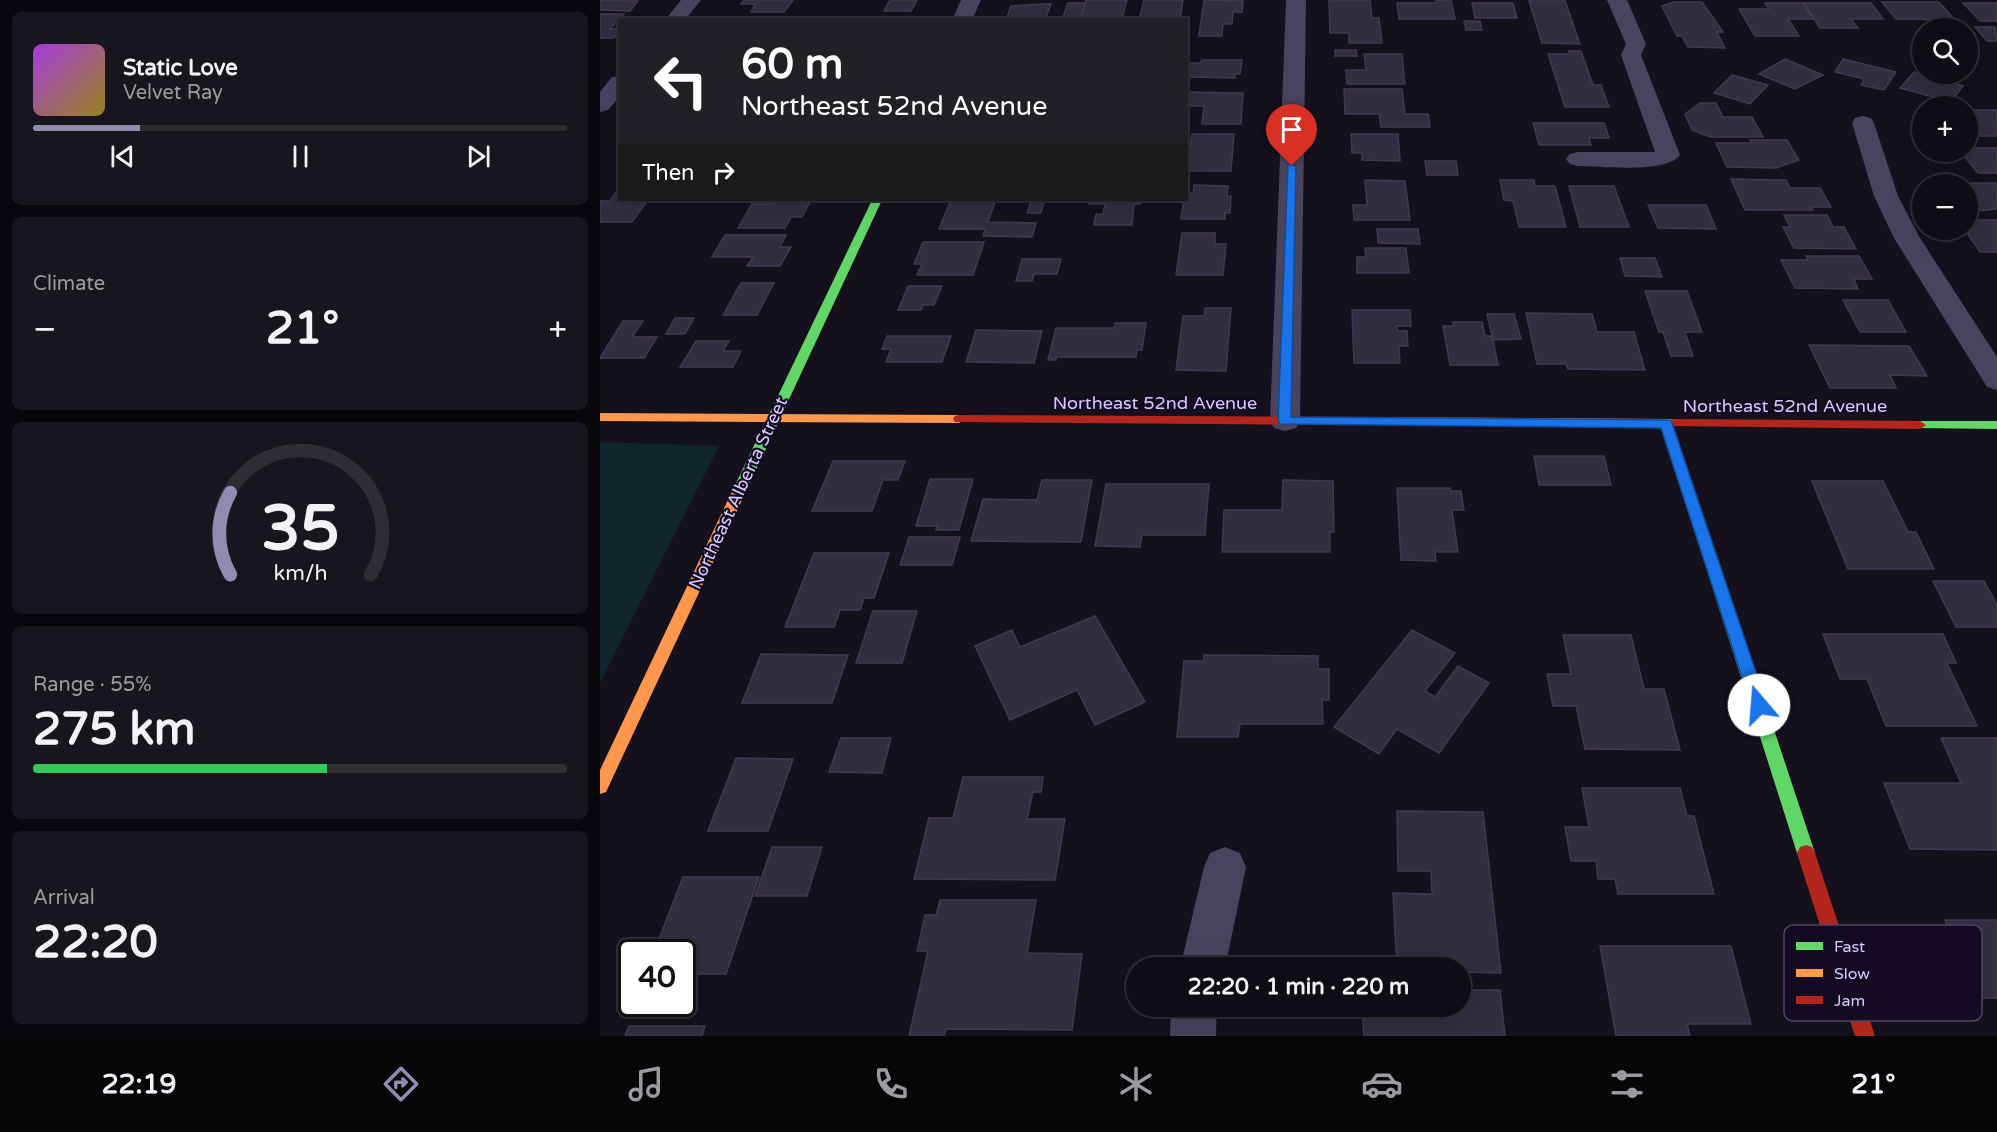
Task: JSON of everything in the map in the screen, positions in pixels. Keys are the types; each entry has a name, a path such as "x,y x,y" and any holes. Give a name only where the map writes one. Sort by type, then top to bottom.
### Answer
{"street":[{"path":"676,18 691,0"},
{"path":"963,18 971,0"},
{"path":"1285,421 1296,0"},
{"path":"1578,159 1654,160 1668,155 1631,55 1636,44 1617,0"},
{"path":"600,105 618,84"},
{"path":"1863,123 1886,196 1907,238 1997,380"},
{"name":"Northeast Alberta Street","path":"600,787 877,201"},
{"name":"Northeast 52nd Avenue","path":"600,417 1997,425"},
{"path":"1666,423 1829,925"},
{"path":"1205,957 1225,867"},
{"path":"1193,1036 1194,1017"},
{"path":"1860,1021 1865,1036"}],"green space":[{"path":"600,442 719,446 600,683"}],"building":[{"path":"600,0 638,1 630,11 600,10"},
{"path":"744,0 793,0 784,12 751,12 755,4 741,4"},
{"path":"890,0 917,0 911,11 884,11"},
{"path":"1086,0 1127,0 1123,15 1118,18 1081,18"},
{"path":"1144,0 1183,0 1180,18 1144,18 1140,16"},
{"path":"1204,0 1243,1 1242,12 1233,12 1232,24 1223,24 1222,36 1199,36"},
{"path":"1329,0 1370,0 1372,18 1379,18 1382,43 1349,43 1349,33 1330,33"},
{"path":"1436,0 1451,0 1455,19 1399,19 1397,3 1436,3"},
{"path":"1529,1 1565,1 1580,44 1542,43"},
{"path":"1674,2 1702,2 1723,32 1717,32 1725,48 1688,47 1682,36 1677,36 1662,6"},
{"path":"1882,2 1939,2 1953,18 1912,18 1896,19"},
{"path":"1068,3 1085,3 1081,18 1063,17"},
{"path":"1472,3 1513,3 1517,18 1475,18"},
{"path":"1765,3 1803,3 1813,19 1788,19 1799,36 1755,36 1739,9 1769,9"},
{"path":"1804,3 1871,3 1883,19 1851,19 1858,28 1820,28"},
{"path":"1963,3 1997,3 1997,21 1980,21"},
{"path":"1051,4 1046,18 1007,18 1011,6"},
{"path":"600,14 624,14 610,29 618,29 614,38 600,38"},
{"path":"1464,21 1480,21 1482,30 1466,30"},
{"path":"1978,27 1995,27 1997,41 1987,41 1978,30"},
{"path":"1335,50 1356,50 1357,56 1335,56"},
{"path":"1569,51 1581,51 1593,85 1601,85 1609,107 1565,107 1548,54 1570,54"},
{"path":"1364,54 1402,54 1405,84 1347,84 1346,70 1366,70"},
{"path":"1785,59 1823,75 1795,89 1759,74"},
{"path":"1843,59 1896,72 1884,90 1861,85 1864,79 1835,72"},
{"path":"1202,60 1242,60 1240,74 1235,74 1235,78 1189,77 1188,63 1200,63"},
{"path":"1912,74 1912,84 1963,86 1956,96 1929,96 1900,88"},
{"path":"1732,75 1768,85 1750,104 1714,93"},
{"path":"1344,89 1402,89 1405,114 1428,114 1430,127 1381,127 1379,114 1345,114"},
{"path":"1188,92 1243,93 1241,124 1202,124 1204,106 1188,106"},
{"path":"1700,103 1716,103 1723,117 1752,117 1763,137 1710,137 1692,130 1685,114"},
{"path":"1978,110 1997,110 1997,136 1978,136"},
{"path":"1533,123 1604,123 1609,138 1589,138 1591,145 1539,145"},
{"path":"1192,134 1234,134 1231,171 1188,171 1188,148 1190,148"},
{"path":"1351,134 1398,134 1400,161 1362,160 1362,153 1352,153"},
{"path":"1750,140 1787,140 1799,160 1776,168 1727,167 1716,143 1752,143"},
{"path":"1978,148 1997,148 1997,173 1978,173 1969,162 1978,162"},
{"path":"1425,161 1456,161 1458,175 1427,175"},
{"path":"1731,179 1786,180 1790,188 1820,188 1831,207 1811,207 1813,210 1745,210"},
{"path":"1365,180 1405,181 1410,220 1354,220 1353,205 1367,205"},
{"path":"1500,180 1534,180 1535,186 1555,186 1566,227 1519,227 1513,201 1504,200"},
{"path":"1978,183 1997,183 1997,209 1978,211"},
{"path":"1194,185 1228,186 1227,196 1231,196 1230,213 1225,213 1225,219 1181,219 1184,201 1188,201 1188,193 1193,193"},
{"path":"1569,186 1614,186 1629,227 1580,227"},
{"path":"618,191 618,201 647,201 632,222 600,222 600,201 610,201"},
{"path":"772,201 810,201 802,217 791,217 785,228 738,228 752,204 770,204"},
{"path":"1031,201 1044,201 1041,213 1027,213"},
{"path":"1090,201 1141,201 1140,204 1134,204 1132,225 1094,225 1096,214 1103,214 1105,204 1089,204"},
{"path":"950,202 995,202 988,222 1036,223 1032,237 983,236 985,229 939,229"},
{"path":"1648,205 1706,205 1716,229 1658,228"},
{"path":"1784,215 1827,215 1833,227 1844,227 1856,249 1794,248 1783,227 1790,227"},
{"path":"1978,220 1997,220 1997,252 1980,252 1972,240 1978,240"},
{"path":"1377,229 1418,229 1420,244 1378,243"},
{"path":"1182,233 1215,233 1215,244 1226,244 1223,275 1176,275"},
{"path":"725,235 786,235 780,247 791,247 780,266 747,266 753,257 712,257"},
{"path":"923,242 984,242 973,275 917,275 922,264 914,264"},
{"path":"1365,248 1406,248 1409,273 1357,273 1357,257 1366,257"},
{"path":"1806,256 1859,256 1872,279 1854,279 1858,289 1795,288 1781,260 1808,260"},
{"path":"1620,258 1655,258 1662,277 1625,276"},
{"path":"1022,259 1061,259 1057,274 1034,274 1032,281 1016,281"},
{"path":"741,283 774,283 757,315 723,315"},
{"path":"908,286 942,286 934,305 923,305 921,310 898,310"},
{"path":"1645,291 1687,291 1702,332 1685,332 1693,356 1671,356 1663,332 1659,332"},
{"path":"1843,300 1888,300 1906,332 1860,332"},
{"path":"1205,308 1231,308 1226,371 1176,370 1183,316 1204,316"},
{"path":"1352,310 1410,310 1411,326 1397,326 1397,331 1407,331 1408,346 1399,346 1400,363 1354,363"},
{"path":"1526,313 1592,314 1597,332 1634,332 1645,370 1568,369 1566,364 1537,364"},
{"path":"1487,314 1514,314 1521,339 1493,340"},
{"path":"675,318 694,318 685,334 666,334"},
{"path":"623,321 643,321 632,337 657,337 644,358 600,358"},
{"path":"1453,322 1482,322 1485,336 1492,336 1498,365 1450,365 1443,326 1453,326"},
{"path":"1115,323 1146,323 1142,350 1137,350 1136,357 1056,357 1056,360 1048,360 1056,328 1114,328"},
{"path":"976,330 1042,331 1034,363 966,362"},
{"path":"887,336 951,336 942,362 886,362 891,349 882,349"},
{"path":"696,341 729,341 723,351 741,351 733,367 680,367"},
{"path":"1809,345 1909,346 1927,376 1890,375 1896,388 1830,388"},
{"path":"1534,456 1604,456 1611,485 1539,485"},
{"path":"833,461 905,461 898,480 883,480 872,511 812,511"},
{"path":"930,479 973,479 959,530 936,530 937,526 916,526"},
{"path":"1042,480 1092,480 1081,542 971,541 983,499 1037,500"},
{"path":"1283,480 1333,481 1334,532 1330,532 1330,552 1222,552 1224,510 1282,510"},
{"path":"1812,481 1883,481 1908,532 1916,532 1934,569 1848,569"},
{"path":"1106,484 1209,484 1205,535 1142,535 1140,547 1095,546"},
{"path":"1397,488 1450,488 1451,491 1461,491 1464,510 1452,510 1458,552 1435,552 1436,561 1401,560"},
{"path":"909,537 960,537 952,565 900,565"},
{"path":"814,553 889,553 874,598 864,598 860,610 840,610 834,627 785,627"},
{"path":"1933,581 1984,581 1997,605 1997,627 1956,627"},
{"path":"873,611 917,611 902,663 856,663"},
{"path":"1095,616 1145,702 1095,725 1077,690 1010,720 975,646 1012,630 1020,647"},
{"path":"1412,630 1455,653 1425,691 1435,697 1458,666 1489,683 1439,753 1397,729 1379,754 1334,727"},
{"path":"1823,634 1943,634 1956,663 1947,663 1977,726 1886,726 1867,679 1840,679"},
{"path":"1563,635 1631,635 1644,689 1664,689 1680,750 1585,749 1576,706 1553,706 1547,674 1571,674"},
{"path":"761,654 848,655 832,703 742,703"},
{"path":"1204,655 1318,656 1318,669 1329,669 1329,700 1322,700 1323,724 1240,724 1238,737 1177,737 1184,661 1204,661"},
{"path":"841,738 891,738 882,773 829,772"},
{"path":"1941,738 1997,738 1997,850 1910,849 1884,783 1961,783"},
{"path":"736,758 793,759 768,831 708,831"},
{"path":"963,777 1043,777 1041,792 1033,792 1027,819 1065,819 1055,880 914,879 929,818 953,818"},
{"path":"1582,788 1680,788 1687,816 1694,816 1714,894 1618,894 1615,879 1598,879 1596,861 1571,861 1565,827 1589,827"},
{"path":"1397,811 1483,812 1501,973 1471,972 1471,957 1396,957 1393,893 1432,894 1431,871 1398,871"},
{"path":"772,847 822,847 807,896 755,896"},
{"path":"683,877 759,877 726,974 696,974 696,939 659,939"},
{"path":"940,900 1036,900 1027,953 1082,954 1072,1030 946,1029 944,1036 909,1036 928,951 917,951 925,915 936,915"},
{"path":"1945,920 1997,920 1997,998 1982,998 1982,925 1947,925"},
{"path":"1600,946 1731,946 1751,1024 1687,1024 1690,1036 1616,1036"},
{"path":"1471,990 1500,990 1505,1036 1364,1036 1363,1017 1471,1017"},
{"path":"629,1026 705,1026 702,1036 625,1036"}],"traffic: fast":[{"path":"743,483 877,201"},
{"path":"1666,423 1806,853"},
{"path":"1920,425 1997,425"}],"traffic: slow":[{"path":"600,417 959,419"},
{"path":"1349,421 1673,423"},
{"path":"600,787 743,483"}],"traffic: jam":[{"path":"959,419 1349,421"},
{"path":"1673,423 1920,425"},
{"path":"1806,853 1829,925"},
{"path":"1860,1021 1865,1036"}],"route":[{"path":"1292,166 1285,421 1666,423 1759,705"}]}
